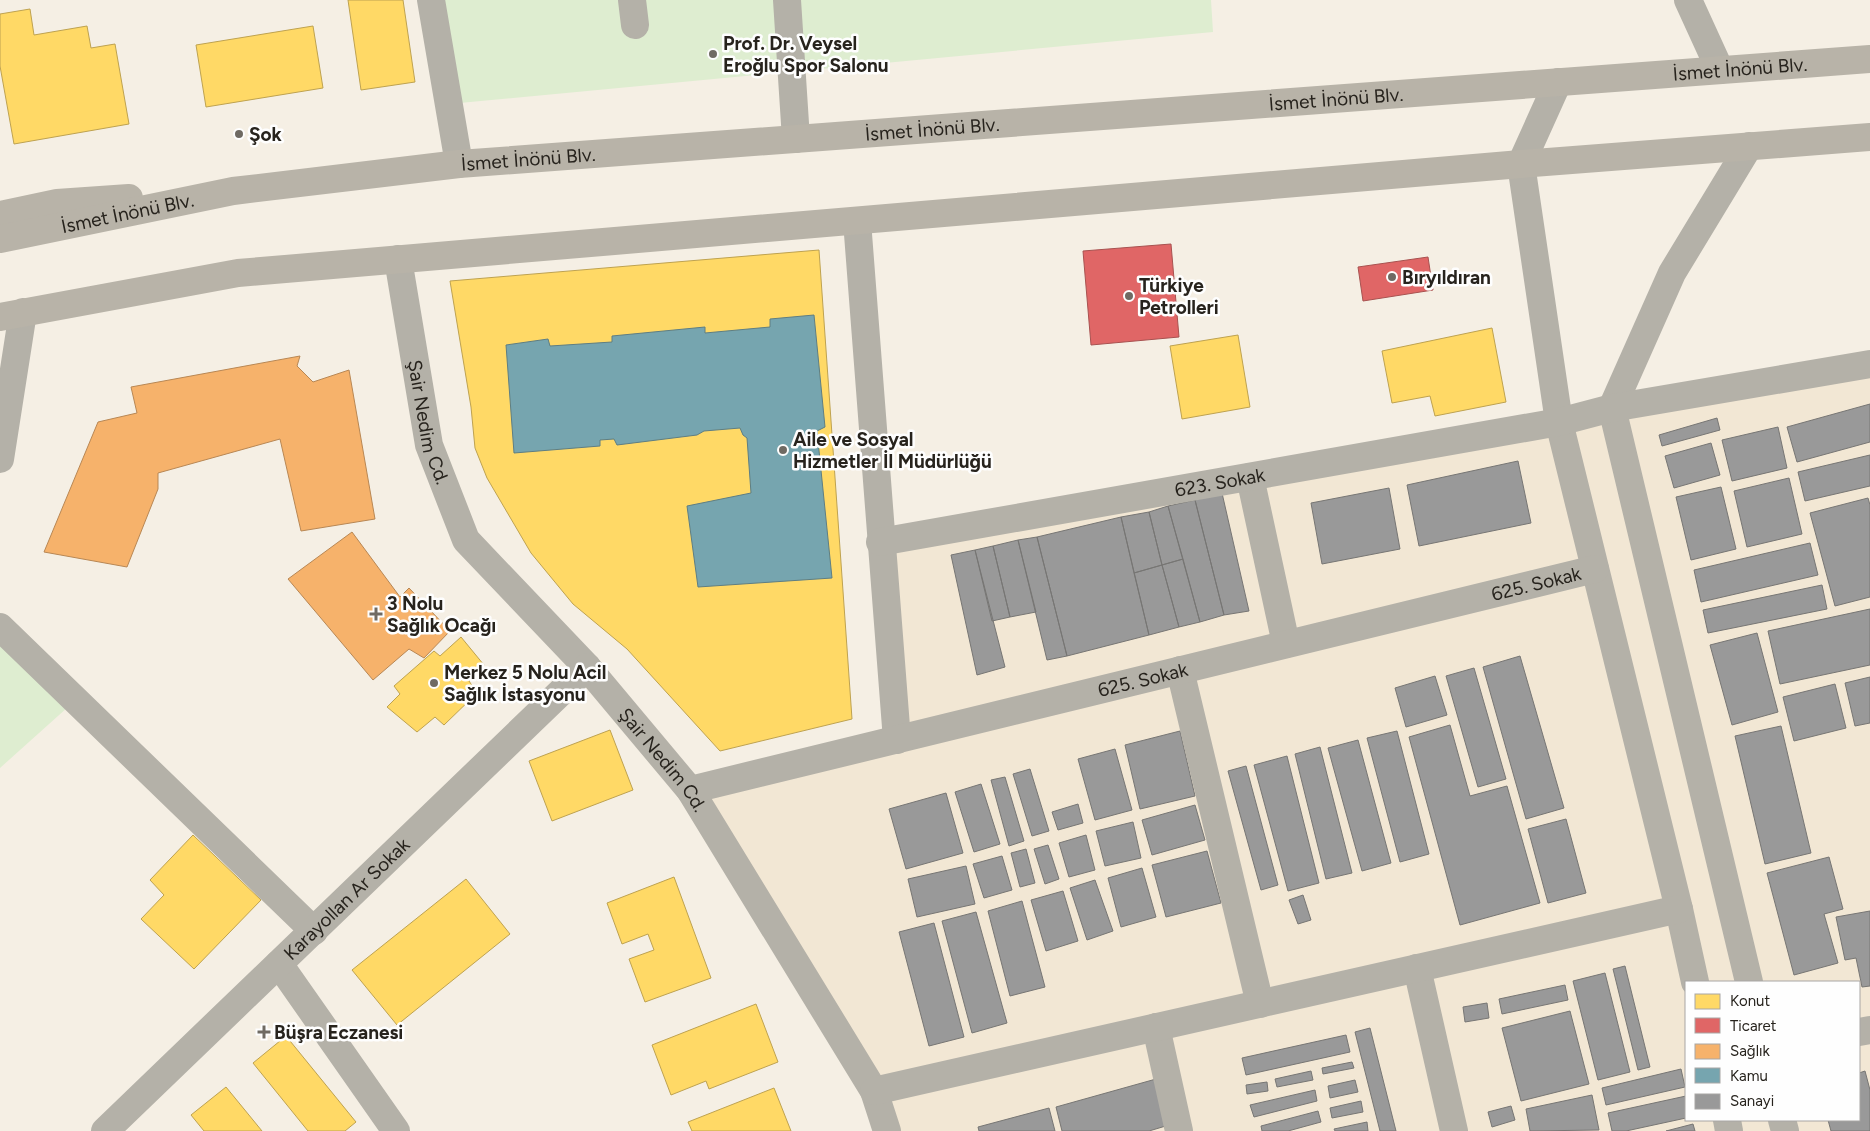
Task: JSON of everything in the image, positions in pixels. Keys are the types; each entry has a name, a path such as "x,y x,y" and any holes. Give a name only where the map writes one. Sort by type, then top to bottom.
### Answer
{"main road":[{"name":"İsmet İnönü Blv.","path":"0,239 233,190 459,164 1870,59"},
{"path":"11,314 238,272 1521,164 1870,137"},
{"path":"0,215 57,203 233,190"}],"street":[{"path":"430,0 459,164"},
{"path":"787,0 796,139"},
{"path":"1688,0 1720,70"},
{"path":"1558,82 1521,164 1559,422 1679,909 1695,981"},
{"path":"1749,146 1672,273 1612,408 1749,981"},
{"path":"857,221 880,542 897,740"},
{"name":"Şair Nedim Cd.","path":"398,259 429,445 466,540 587,667 690,790 874,1091 887,1131"},
{"path":"0,459 11,314"},
{"name":"623. Sokak","path":"880,542 1559,422 1612,408 1870,364"},
{"path":"1250,477 1286,644"},
{"name":"625. Sokak","path":"690,790 1595,569"},
{"path":"0,627 314,931"},
{"name":"Karayollan Ar Sokak","path":"105,1131 587,667"},
{"path":"1180,670 1260,1004"},
{"path":"874,1091 1679,909"},
{"path":"279,964 396,1131"},
{"path":"1417,968 1454,1131"},
{"path":"1156,1027 1179,1131"}],"shaded area":[{"path":"1870,364 1870,1131 887,1131 690,790 897,740 880,542"}],"green space":[{"name":"Prof. Dr. Veysel Eroğlu Spor Salonu","path":"431,0 1211,0 1213,32 449,104"},
{"path":"0,627 68,707 0,768"}],"building: Konut":[{"path":"348,0 403,0 415,82 361,90"},
{"path":"30,9 34,35 87,26 91,48 115,44 129,124 14,144 0,66 0,14"},
{"path":"313,26 323,88 206,107 196,45"},
{"path":"819,250 852,719 720,751 627,649 573,604 531,553 487,478 475,448 471,407 450,281"},
{"path":"1492,328 1506,402 1435,416 1430,396 1392,403 1382,351"},
{"path":"1238,335 1250,407 1182,419 1170,346"},
{"name":"Merkez 5 Nolu Acil Sağlık İstasyonu","path":"461,637 484,665 469,681 477,693 444,725 435,717 417,732 387,707 400,694 394,686 434,651 440,656"},
{"path":"610,730 633,790 552,821 529,761"},
{"path":"193,835 261,900 194,969 141,919 164,895 150,880"},
{"path":"674,877 711,978 645,1002 629,959 654,950 648,934 622,944 607,903"},
{"path":"466,879 510,934 397,1025 352,970"},
{"path":"756,1004 778,1062 709,1089 706,1081 671,1095 652,1045"},
{"path":"286,1036 356,1122 345,1131 308,1131 253,1063"},
{"path":"226,1087 262,1131 204,1131 191,1115"},
{"path":"774,1088 791,1131 692,1131 688,1122"}],"building: Ticaret":[{"path":"1171,244 1179,337 1091,345 1083,251"},
{"path":"1428,257 1433,290 1363,301 1358,267"}],"building: Sağlık":[{"path":"300,356 297,366 313,382 349,370 375,519 301,531 280,439 158,473 158,489 127,567 44,552 98,422 137,413 131,387"},
{"name":"3 Nolu Sağlık Ocağı","path":"352,532 400,597 409,588 450,631 424,658 409,649 373,680 288,579"}],"building: Kamu":[{"name":"Aile ve Sosyal Hizmetler İl Müdürlüğü","path":"814,315 825,427 817,431 832,578 698,587 687,506 751,493 747,438 743,435 740,428 704,431 697,435 617,445 614,439 600,440 600,446 514,453 506,345 548,339 550,346 612,342 612,336 705,327 705,333 770,327 770,319"}],"building: Sanayi":[{"path":"1870,404 1870,442 1797,462 1787,427"},
{"path":"1717,418 1720,430 1662,446 1659,435"},
{"path":"1778,427 1787,468 1732,481 1722,440"},
{"path":"1711,443 1720,475 1674,488 1665,456"},
{"path":"1870,455 1870,486 1805,501 1798,472"},
{"path":"1518,461 1531,523 1419,546 1407,485"},
{"path":"1789,478 1802,534 1747,547 1734,491"},
{"path":"1721,487 1736,549 1691,560 1676,497"},
{"path":"1389,488 1400,549 1322,564 1311,503"},
{"path":"1222,493 1249,611 1224,615 1195,500"},
{"path":"1868,498 1870,505 1870,597 1835,606 1810,513"},
{"path":"1195,500 1224,615 1200,622 1168,506"},
{"path":"1168,506 1183,559 1162,565 1149,512"},
{"path":"1149,512 1162,565 1134,573 1121,517"},
{"path":"1121,517 1149,635 1067,656 1037,537"},
{"path":"1037,537 1067,656 1047,660 1018,540"},
{"path":"1018,540 1036,612 1010,617 993,546"},
{"path":"1810,543 1818,575 1701,602 1694,570"},
{"path":"993,546 1010,617 992,621 975,550"},
{"path":"975,550 1005,667 977,675 951,555"},
{"path":"1183,559 1200,622 1179,627 1162,565"},
{"path":"1162,565 1179,627 1149,635 1134,573"},
{"path":"1822,585 1827,609 1708,633 1703,610"},
{"path":"1870,609 1870,665 1780,684 1768,631"},
{"path":"1757,633 1778,712 1732,725 1710,645"},
{"path":"1520,656 1564,808 1526,819 1483,667"},
{"path":"1474,668 1506,779 1478,787 1446,676"},
{"path":"1435,676 1447,715 1406,727 1395,688"},
{"path":"1870,677 1870,723 1855,726 1845,683"},
{"path":"1835,684 1846,728 1794,741 1783,697"},
{"path":"1450,725 1470,796 1507,786 1540,903 1460,925 1409,737"},
{"path":"1781,726 1811,853 1765,864 1735,736"},
{"path":"1180,731 1195,796 1140,809 1125,745"},
{"path":"1397,731 1429,854 1400,862 1367,738"},
{"path":"1358,740 1391,863 1362,871 1328,748"},
{"path":"1320,747 1352,873 1326,879 1295,754"},
{"path":"1115,749 1132,810 1095,820 1078,759"},
{"path":"1287,756 1319,883 1288,891 1254,765"},
{"path":"1246,766 1278,885 1261,890 1228,771"},
{"path":"1030,769 1049,831 1032,836 1013,774"},
{"path":"1005,777 1024,841 1009,846 991,780"},
{"path":"981,784 1000,844 974,852 955,792"},
{"path":"946,793 963,853 906,869 889,809"},
{"path":"1078,804 1083,823 1058,830 1052,812"},
{"path":"1195,805 1205,840 1152,855 1142,820"},
{"path":"1566,819 1586,893 1548,903 1528,829"},
{"path":"1133,822 1141,858 1105,866 1096,831"},
{"path":"1086,835 1095,870 1069,877 1059,843"},
{"path":"1048,845 1059,879 1045,884 1034,849"},
{"path":"1026,849 1035,883 1020,887 1011,853"},
{"path":"1207,851 1221,903 1166,917 1152,865"},
{"path":"1002,856 1012,890 984,898 973,864"},
{"path":"1829,857 1843,909 1824,914 1838,963 1794,975 1767,873"},
{"path":"966,866 975,904 917,917 908,879"},
{"path":"1142,868 1156,917 1121,927 1108,878"},
{"path":"1095,880 1113,931 1087,940 1070,888"},
{"path":"1063,891 1078,941 1046,951 1031,900"},
{"path":"1303,895 1311,920 1298,924 1289,900"},
{"path":"1022,901 1045,987 1010,996 988,911"},
{"path":"1870,911 1870,986 1862,987 1856,958 1845,960 1836,917"},
{"path":"976,912 1007,1023 972,1033 942,921"},
{"path":"934,923 964,1037 929,1046 899,932"},
{"path":"1625,966 1650,1067 1638,1070 1613,969"},
{"path":"1605,973 1630,1072 1598,1080 1573,981"},
{"path":"1565,985 1568,1000 1502,1014 1499,999"},
{"path":"1487,1003 1489,1018 1465,1022 1463,1007"},
{"path":"1570,1011 1589,1084 1521,1101 1502,1028"},
{"path":"1370,1028 1396,1131 1380,1131 1355,1032"},
{"path":"1346,1035 1350,1052 1246,1075 1242,1058"},
{"path":"1352,1062 1354,1068 1323,1074 1322,1068"},
{"path":"1681,1069 1685,1087 1606,1105 1602,1088"},
{"path":"1311,1071 1313,1080 1277,1087 1275,1079"},
{"path":"1865,1071 1870,1090 1870,1131 1831,1131 1828,1121 1860,1121 1860,1073"},
{"path":"1156,1079 1169,1125 1149,1131 1062,1131 1056,1107"},
{"path":"1355,1080 1358,1092 1330,1098 1328,1086"},
{"path":"1267,1082 1268,1091 1247,1094 1246,1085"},
{"path":"1315,1090 1317,1101 1254,1117 1250,1105"},
{"path":"1592,1095 1599,1130 1530,1131 1526,1109"},
{"path":"1685,1096 1685,1118 1626,1131 1612,1131 1608,1113"},
{"path":"1361,1101 1363,1112 1332,1118 1330,1108"},
{"path":"1511,1106 1515,1120 1492,1127 1488,1112"},
{"path":"1049,1108 1055,1131 979,1131 978,1127"},
{"path":"1318,1111 1321,1122 1288,1131 1262,1131 1261,1126"},
{"path":"1367,1122 1368,1131 1335,1131 1334,1129"},
{"path":"1693,1124 1695,1131 1666,1131"}],"place":[{"name":"Prof. Dr. Veysel Eroğlu Spor Salonu","path":"713,54"},
{"name":"Şok","path":"239,134"},
{"name":"Bıryıldıran","path":"1392,277"},
{"name":"Türkiye Petrolleri","path":"1129,296"},
{"name":"Aile ve Sosyal Hizmetler İl Müdürlüğü","path":"783,450"},
{"name":"3 Nolu Sağlık Ocağı","path":"376,614"},
{"name":"Merkez 5 Nolu Acil Sağlık İstasyonu","path":"434,683"},
{"name":"Büşra Eczanesi","path":"264,1032"}]}
